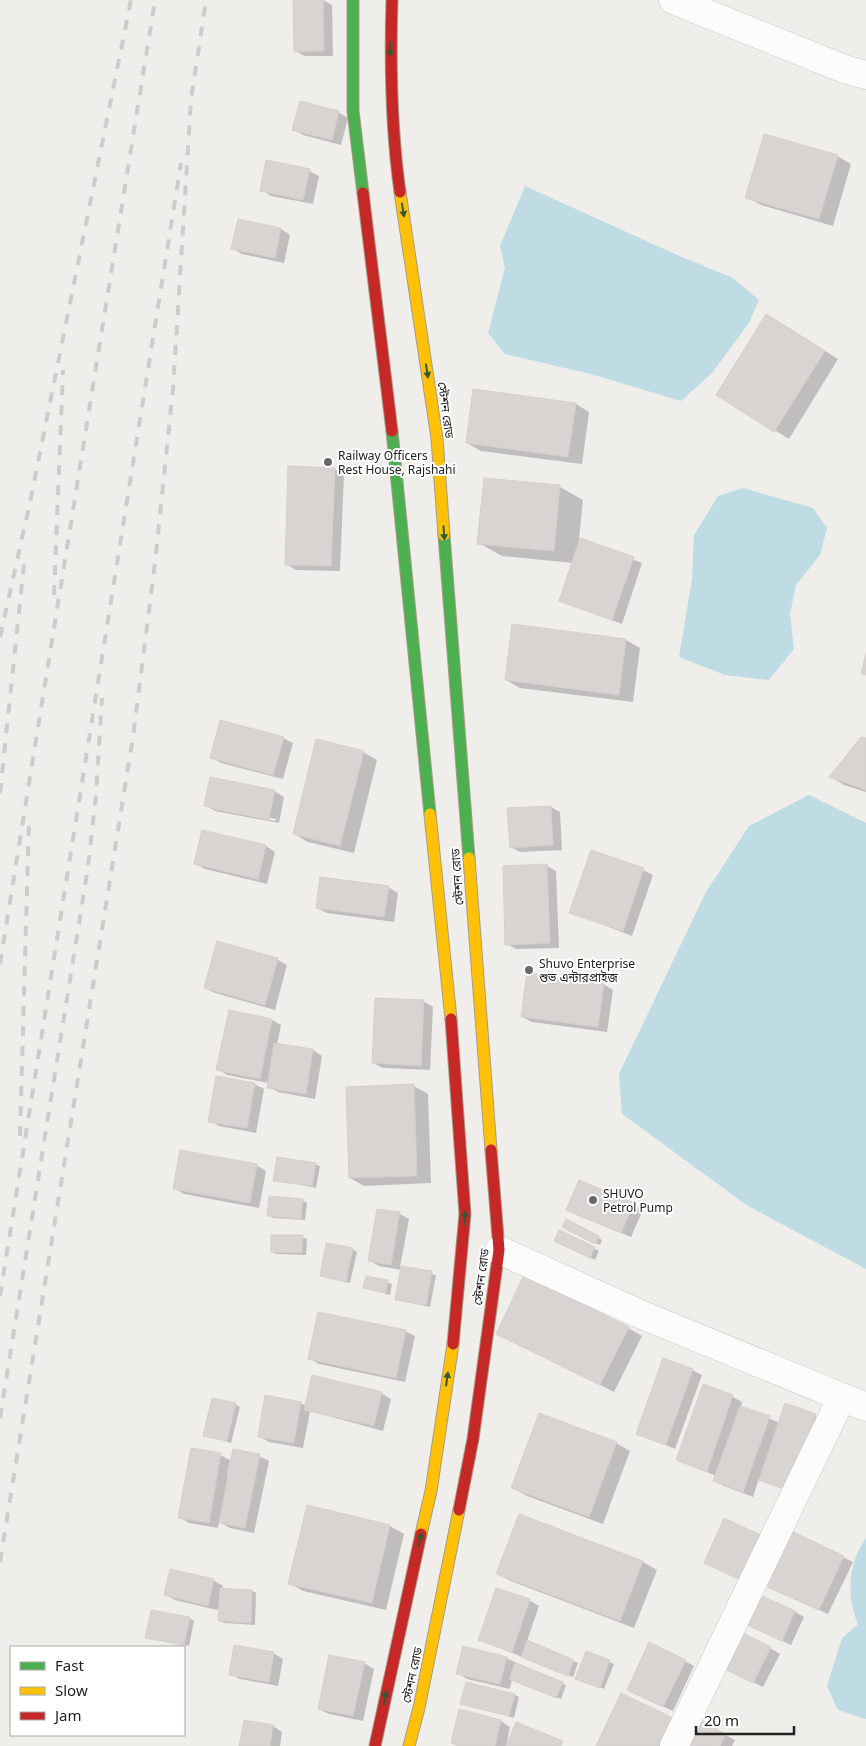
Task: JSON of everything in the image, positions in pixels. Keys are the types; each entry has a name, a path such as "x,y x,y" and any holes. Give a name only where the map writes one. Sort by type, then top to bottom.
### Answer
{"main road":[{"name":"স্টেশন রোড","path":"353,0 353,111 382,345 451,1020 465,1214 454,1328 431,1491 375,1746"},
{"name":"স্টেশন রোড","path":"392,0 390,54 394,151 437,438 499,1250 474,1440 419,1708 409,1746"}],"street":[{"path":"673,0 847,70 866,75"},
{"path":"499,1250 640,1314 854,1402 674,1746"}],"water":[{"path":"525,186 675,254 733,278 759,300 749,323 712,373 681,401 591,374 505,354 488,333 505,268 500,246"},
{"path":"743,488 813,508 827,528 820,555 796,585 790,614 794,649 769,680 725,675 679,657 692,579 694,535 718,496"},
{"path":"809,795 866,823 866,1269 748,1206 622,1114 619,1074 706,892 749,826"},
{"path":"866,1538 866,1719 838,1710 827,1686 842,1638 858,1624 852,1602 852,1569 855,1558"}],"building":[{"path":"293,0 323,0 324,51 294,52"},
{"path":"300,101 339,111 332,140 292,130"},
{"path":"764,134 838,155 819,219 745,198"},
{"path":"266,160 310,169 303,200 260,191"},
{"path":"238,219 281,228 275,258 231,249"},
{"path":"766,314 825,351 774,432 716,395"},
{"path":"473,389 576,403 568,457 466,443"},
{"path":"288,466 335,468 331,566 285,565"},
{"path":"484,478 560,485 554,551 477,544"},
{"path":"580,538 634,557 612,620 559,601"},
{"path":"512,624 626,639 619,695 505,680"},
{"path":"866,653 866,675 861,674"},
{"path":"220,720 284,737 273,775 210,758"},
{"path":"861,737 866,738 866,790 829,777"},
{"path":"316,739 364,751 340,846 293,834"},
{"path":"210,777 275,790 269,819 204,806"},
{"path":"551,806 553,845 510,848 507,808"},
{"path":"202,830 266,845 258,879 194,864"},
{"path":"591,850 644,868 623,931 569,913"},
{"path":"547,864 550,943 505,945 503,866"},
{"path":"320,877 389,886 384,917 316,908"},
{"path":"217,941 278,958 265,1005 204,988"},
{"path":"527,973 604,983 598,1027 521,1017"},
{"path":"375,998 424,1000 421,1066 372,1063"},
{"path":"229,1010 272,1019 260,1079 216,1070"},
{"path":"274,1043 313,1049 306,1094 267,1088"},
{"path":"216,1076 255,1083 247,1128 208,1122"},
{"path":"414,1084 417,1176 349,1178 346,1087"},
{"path":"180,1150 257,1164 250,1203 173,1189"},
{"path":"277,1157 316,1163 312,1186 273,1181"},
{"path":"579,1180 634,1203 621,1233 566,1210"},
{"path":"269,1196 303,1199 301,1219 267,1216"},
{"path":"377,1209 400,1212 391,1265 368,1261"},
{"path":"566,1219 599,1236 595,1244 562,1227"},
{"path":"559,1230 595,1247 590,1258 554,1241"},
{"path":"271,1235 303,1235 302,1253 271,1252"},
{"path":"326,1243 353,1248 346,1282 320,1276"},
{"path":"401,1266 432,1271 426,1305 395,1300"},
{"path":"524,1275 629,1327 600,1385 496,1334"},
{"path":"366,1276 388,1280 386,1293 363,1288"},
{"path":"318,1312 406,1330 396,1378 308,1359"},
{"path":"663,1358 693,1369 666,1445 636,1434"},
{"path":"312,1375 382,1392 374,1426 304,1410"},
{"path":"703,1384 733,1395 707,1472 676,1460"},
{"path":"265,1395 301,1402 294,1443 258,1437"},
{"path":"212,1398 236,1403 227,1441 203,1436"},
{"path":"785,1403 816,1414 789,1491 759,1480"},
{"path":"740,1406 770,1416 743,1492 713,1481"},
{"path":"539,1413 617,1442 589,1517 511,1488"},
{"path":"191,1448 221,1453 209,1523 178,1518"},
{"path":"233,1449 260,1454 245,1528 219,1523"},
{"path":"307,1505 390,1525 372,1603 288,1584"},
{"path":"519,1514 643,1561 620,1621 496,1574"},
{"path":"724,1518 765,1537 745,1582 704,1563"},
{"path":"787,1529 844,1556 819,1610 761,1584"},
{"path":"170,1569 214,1579 208,1606 164,1595"},
{"path":"220,1588 252,1590 251,1623 218,1621"},
{"path":"496,1588 530,1599 512,1652 478,1640"},
{"path":"756,1593 795,1611 782,1641 743,1623"},
{"path":"151,1610 190,1617 184,1645 145,1638"},
{"path":"737,1630 771,1647 753,1683 719,1666"},
{"path":"527,1640 574,1660 568,1676 521,1657"},
{"path":"649,1642 686,1660 663,1707 627,1690"},
{"path":"234,1645 274,1652 269,1682 229,1675"},
{"path":"463,1646 507,1657 500,1684 456,1674"},
{"path":"586,1651 610,1660 600,1688 575,1679"},
{"path":"329,1655 365,1662 353,1716 318,1709"},
{"path":"515,1663 563,1682 556,1698 509,1679"},
{"path":"466,1682 515,1694 509,1716 460,1704"},
{"path":"621,1693 677,1720 665,1746 596,1746"},
{"path":"459,1709 501,1720 495,1746 461,1746 451,1743"},
{"path":"693,1717 726,1734 720,1746 678,1746"},
{"path":"244,1720 273,1725 270,1746 239,1746"},
{"path":"516,1722 563,1741 561,1746 506,1746"}],"railway":[{"path":"0,637 29,507 131,0"},
{"path":"0,964 155,0"},
{"path":"0,1562 133,737 155,563 173,389 191,100 206,0"},
{"path":"0,1296 181,163"},
{"path":"54,595 63,370"},
{"path":"0,793 25,555"},
{"path":"0,1418 88,867 96,795 102,698"},
{"path":"20,1136 29,821"}],"traffic: fast":[{"path":"353,0 353,111 363,193"},
{"path":"392,431 430,814"},
{"path":"444,535 469,858"}],"traffic: slow":[{"path":"400,192 437,438 444,535"},
{"path":"430,814 451,1019"},
{"path":"469,858 491,1150"},
{"path":"421,1534 431,1491 453,1344"},
{"path":"409,1746 419,1708 459,1510"}],"traffic: jam":[{"path":"392,0 392,96 400,192"},
{"path":"363,193 392,431"},
{"path":"451,1019 465,1214 453,1344"},
{"path":"459,1510 473,1439 499,1250 491,1150"},
{"path":"375,1746 421,1534"}],"place":[{"name":"Railway Officers Rest House, Rajshahi","path":"328,462"},
{"name":"Shuvo Enterprise শুভ এন্টারপ্রাইজ","path":"529,970"},
{"name":"SHUVO Petrol Pump","path":"593,1200"}]}
